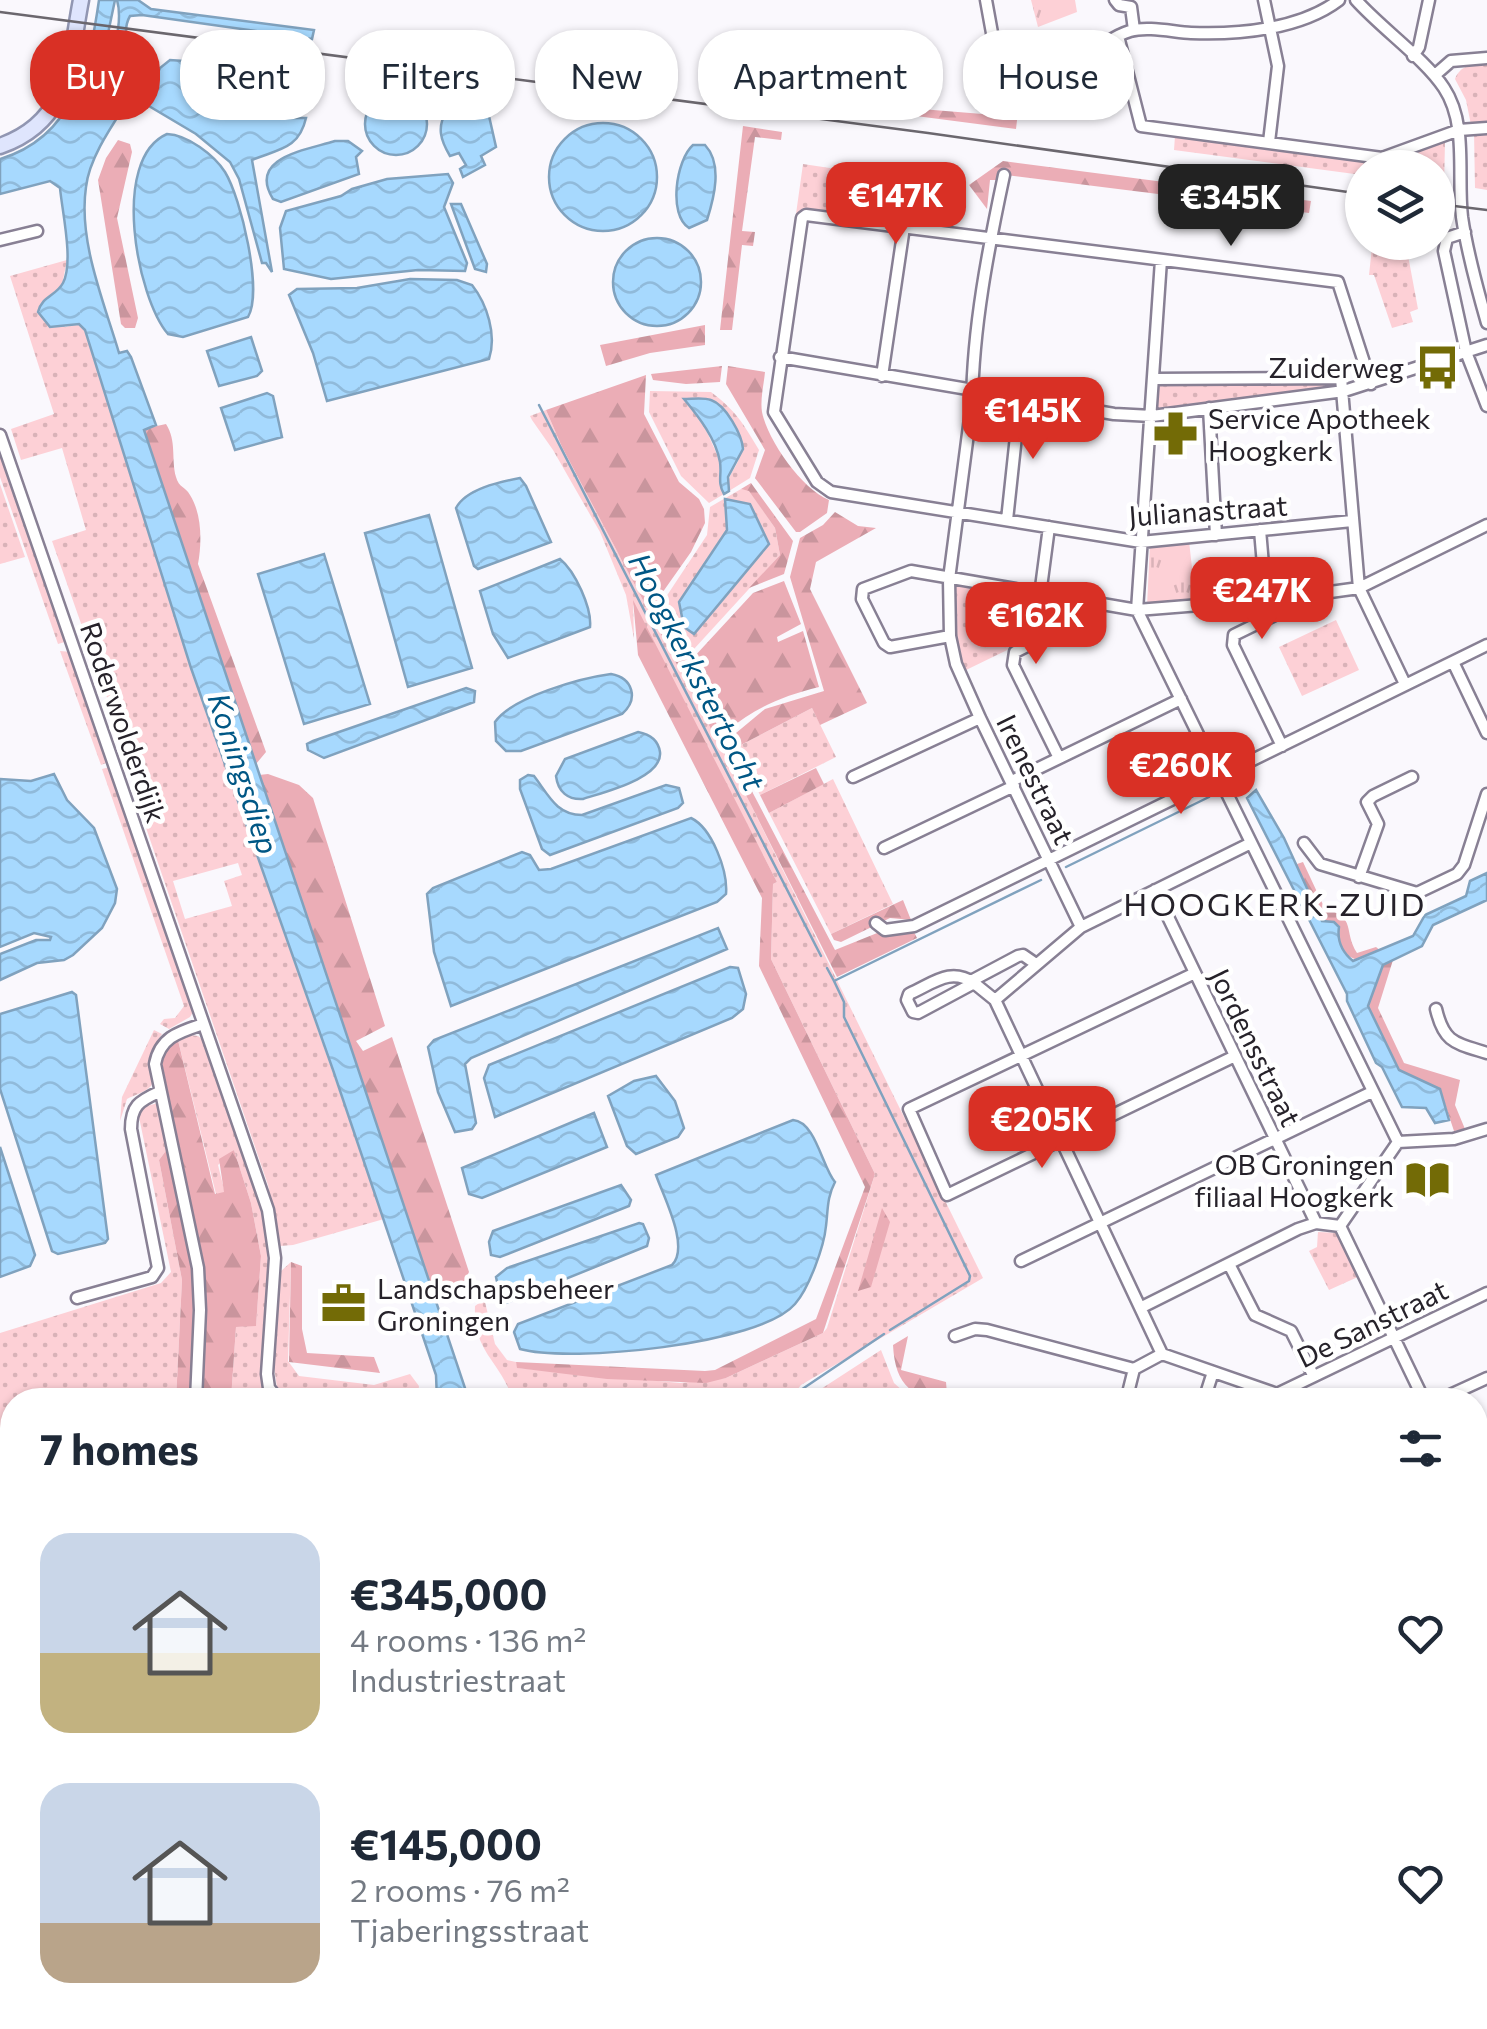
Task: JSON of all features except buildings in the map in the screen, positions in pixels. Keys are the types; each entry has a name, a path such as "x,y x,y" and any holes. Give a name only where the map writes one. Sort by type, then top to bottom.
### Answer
{"main road":[{"path":"0,146 37,125 56,103 72,62 81,0"}],"street":[{"path":"986,0 991,30"},
{"path":"1115,0 1119,5 1135,3 1134,30 1196,33 1310,19 1340,0"},
{"path":"1264,0 1278,66 1269,142"},
{"path":"1356,0 1379,26 1435,75 1454,105 1459,130 1464,232 1487,323"},
{"path":"1413,56 1419,47 1429,0"},
{"path":"1435,75 1451,61 1487,58"},
{"path":"1134,99 1141,126 1382,158 1459,130 1487,128"},
{"name":"Irenestraat","path":"1004,175 991,239 949,578 950,636 956,664 980,718 1081,927"},
{"name":"Julianastraat","path":"904,228 806,215 802,218 774,412 817,482 841,495 1141,542 1352,521"},
{"path":"882,376 904,228 1338,282 1372,384"},
{"path":"0,240 37,230"},
{"path":"1464,232 1447,238 1444,251 1466,352 1487,406"},
{"path":"1161,260 1137,610 1398,1142"},
{"path":"780,357 1114,414 1152,416 1344,391 1487,345"},
{"path":"1155,379 1341,378 1359,588 1405,684"},
{"path":"1007,520 1020,399"},
{"path":"1209,408 1216,535"},
{"name":"Roderwolderdijk","path":"0,435 268,1210 274,1258 266,1374 269,1388"},
{"path":"950,636 890,647 884,643 861,594 866,586 911,571 1137,610 1287,598 1359,588 1487,525"},
{"path":"1040,595 1050,527"},
{"path":"1260,530 1266,600"},
{"path":"1282,746 1232,640 1237,632 1285,610 1287,598"},
{"path":"1058,758 1013,658 1015,652 1066,624 1069,600"},
{"path":"876,923 885,930 914,926 1487,645"},
{"path":"1453,662 1487,733"},
{"path":"884,848 1181,699"},
{"path":"853,777 980,718"},
{"path":"1359,877 1378,824 1367,802 1412,777"},
{"path":"1304,843 1320,864 1417,892 1457,874 1464,865 1487,794"},
{"path":"996,1000 1081,927 1251,843"},
{"name":"Jordensstraat","path":"1155,890 1316,1223"},
{"path":"1036,964 1024,955 1018,956 973,982 918,1013 912,1012 907,1000 909,994 960,974 973,982 996,1000 1162,1354 1254,1388"},
{"path":"1195,972 909,1109 947,1196 1235,1056"},
{"path":"1436,1009 1442,1032 1454,1042 1486,1052"},
{"path":"197,1388 198,1268 154,1064 158,1050 171,1036 204,1024"},
{"path":"77,1298 152,1277 158,1268 131,1112 139,1100 159,1092"},
{"path":"1020,1261 1372,1092"},
{"path":"1398,1142 1454,1139 1487,1128"},
{"path":"1340,1226 1398,1142"},
{"path":"1142,1307 1316,1223 1340,1226"},
{"path":"1340,1226 1418,1388"},
{"path":"1229,1264 1255,1315 1291,1332 1313,1375"},
{"name":"De Sanstraat","path":"1292,1388 1487,1293"},
{"path":"955,1336 975,1329 987,1330 1134,1369 1162,1354"},
{"path":"1129,1388 1134,1369"},
{"path":"1208,1388 1213,1372"}],"green space":[{"path":"1031,0 1075,0 1077,12 1038,27"},
{"path":"1487,64 1487,125 1471,125 1466,100 1455,79 1464,68"},
{"path":"943,111 963,112 963,120 1017,120 1016,129 943,120"},
{"path":"743,126 782,132 781,140 755,137 742,231 755,232 753,246 742,245 732,330 720,330"},
{"path":"1474,131 1487,131 1487,190 1475,188"},
{"path":"1175,136 1345,158 1345,173 1174,150"},
{"path":"118,140 130,144 132,152 117,218 138,318 135,328 121,324 98,180"},
{"path":"1445,142 1445,150 1421,150"},
{"path":"1003,161 1311,201 1309,213 998,174 997,180 990,180 987,209 969,185"},
{"path":"803,164 870,174 865,221 796,214"},
{"path":"67,260 62,285 41,304 65,327 79,324 85,330 191,668 384,1219 280,1246 268,1185 143,819 135,777 52,541 86,530 62,448 21,460 11,429 54,414 10,276","holes":["238,863 242,875 224,881 232,906 185,919 173,881"]},
{"path":"1371,260 1409,260 1418,309 1410,312 1413,322 1392,328 1374,275 1369,275"},
{"path":"705,325 705,345 650,353 606,366 600,345"},
{"path":"722,366 720,382 686,384 653,380 651,374"},
{"path":"728,366 765,372 762,407 771,436 798,475 829,500 827,513 800,532 796,532 755,478 765,450 726,384"},
{"path":"646,375 644,414 679,482 699,499 704,509 705,523 691,552 660,596 659,605 678,643 688,654 689,671 835,950 892,927 914,932 917,938 837,977 546,410"},
{"path":"1158,381 1337,381 1336,390 1158,411"},
{"path":"650,391 711,392 720,399 759,450 750,478 729,491 729,480 740,454 739,439 728,416 711,400 702,421 720,461 719,483 724,494 709,503 681,476 649,412"},
{"path":"546,410 749,801 983,1278 799,1388 509,1388 478,1335 475,1306 482,1301 495,1344 518,1368 680,1383 726,1378 827,1328 875,1174 771,959 773,884 777,882 633,604 634,639 626,595 600,532 530,416"},
{"path":"166,424 172,437 176,477 190,495 199,519 198,564 266,752 256,764 143,429"},
{"path":"0,447 68,641 58,644 0,477"},
{"path":"751,483 793,541 784,574 749,588 780,555 775,528 749,491 741,489"},
{"path":"0,484 25,557 0,564"},
{"path":"741,489 749,490 775,528 780,555 694,649 678,635 664,600 707,535 710,507","holes":["750,504 769,544 694,634 679,602 727,530 728,507"]},
{"path":"835,512 858,526 876,528 816,562 810,589 867,703 820,725 812,708 735,748 730,738 765,709 824,691 790,577 800,538 823,525"},
{"path":"1189,541 1196,603 1147,606 1150,544"},
{"path":"784,581 801,624 777,637 778,642 803,631 819,687 770,703 727,731 694,669 693,658 753,593"},
{"path":"955,585 1065,603 1061,624 964,671 954,636"},
{"path":"633,600 777,882 773,884 771,959 875,1174 823,1333 726,1378 706,1383 607,1379 517,1368 516,1362 715,1370 816,1319 865,1187 759,966 762,898 638,655"},
{"path":"1336,620 1359,670 1302,696 1279,647"},
{"path":"60,651 72,652 111,761 101,765"},
{"path":"812,708 836,757 760,795 735,748"},
{"path":"113,766 196,1007 190,1017 169,1029 160,1024 164,1019 175,1018 184,1006 102,769"},
{"path":"816,768 824,784 769,813 760,795"},
{"path":"268,774 299,785 313,798 385,1026 356,1041 363,1051 392,1037 469,1272 460,1290 446,1292 429,1282 259,775"},
{"path":"833,779 893,904 831,934 769,813"},
{"path":"1303,862 1325,909 1345,921 1357,953 1376,947 1381,951 1359,961 1346,955 1336,935 1322,921 1294,865"},
{"path":"903,900 911,920 890,918 841,942 834,940 831,934"},
{"path":"1393,960 1378,1008 1404,1063 1460,1080 1455,1105 1465,1129 1454,1131 1440,1089 1399,1071 1368,1007 1383,965"},
{"path":"154,1030 162,1034 155,1048 153,1081 146,1090 127,1099 120,1121 122,1097"},
{"path":"177,1036 198,1036 208,1044 255,1182 266,1229 269,1291 265,1388 232,1388 236,1327 256,1325 261,1256 251,1203 234,1150 218,1165 225,1193 216,1194"},
{"path":"177,1036 215,1194 224,1192 219,1159 234,1150 251,1203 261,1256 256,1326 236,1327 232,1388 201,1388 205,1274 162,1063 166,1046"},
{"path":"158,1103 168,1148 159,1160 182,1280 177,1388 0,1388 0,1333 161,1283 171,1272 139,1117 143,1107"},
{"path":"168,1148 194,1276 190,1388 177,1388 182,1280 159,1160"},
{"path":"882,1208 890,1222 871,1287 858,1291"},
{"path":"1318,1232 1340,1233 1360,1276 1329,1290 1309,1251 1317,1247"},
{"path":"291,1262 288,1361 299,1376 374,1385 410,1374 419,1388 277,1387 273,1361 280,1272"},
{"path":"291,1262 302,1266 302,1329 307,1353 374,1357 380,1373 289,1362"},
{"path":"908,1336 901,1370 946,1382 946,1388 909,1388 898,1371 893,1345"},
{"path":"881,1350 900,1388 822,1388"}],"water":[{"path":"99,0 115,0 109,30 93,30"},
{"path":"117,0 138,0 151,9 314,30 248,30 142,15 130,16 127,30 118,30"},
{"path":"170,60 180,61 180,120 305,120 293,142 252,160 272,272 262,263 239,179 230,162 196,134 160,113 160,68"},
{"name":"Koningsdiep","path":"58,120 116,120 91,165 86,187 86,229 94,271 119,353 127,351 131,357 156,425 144,430 465,1388 437,1388 436,1375 333,1070 191,668 85,330 79,324 50,327 38,312 66,274 60,188 50,181 0,194 0,159 46,134"},
{"path":"366,120 426,120 425,136 418,146 396,155 374,146 365,124"},
{"path":"443,120 490,120 496,147 481,156 485,165 463,177 460,169 466,165 459,153 450,156 441,128"},
{"path":"603,123 624,127 641,139 653,156 657,177 653,198 641,215 624,227 603,231 582,227 565,215 553,198 549,177 553,156 565,139 582,127"},
{"path":"167,134 200,147 225,172 243,222 252,267 248,317 183,337 168,334 157,316 147,291 134,230 139,171 149,148"},
{"path":"348,141 362,151 356,157 359,174 281,202 273,199 267,185 268,173 274,165 296,152"},
{"path":"693,145 705,145 711,153 715,181 707,220 689,228 678,212 677,187 682,162"},
{"path":"448,174 453,183 444,207 467,263 465,271 418,270 331,279 284,269 280,228 286,211 387,179"},
{"path":"451,204 461,204 487,264 486,272 475,269"},
{"path":"657,238 682,245 694,257 701,282 694,307 682,319 657,326 632,319 620,307 613,282 620,257 632,245"},
{"path":"410,279 457,280 472,285 489,320 489,359 327,401 313,353 289,295 297,289 357,288"},
{"path":"251,337 262,371 257,376 219,386 207,351"},
{"path":"267,393 273,396 282,437 235,450 221,408"},
{"path":"684,399 717,403 740,436 743,449 728,477 729,491 724,494 715,445"},
{"path":"520,478 551,542 478,569 456,508 475,491"},
{"path":"725,499 750,504 769,544 694,634 684,627 679,602 727,530"},
{"path":"429,515 472,668 408,687 365,533"},
{"path":"324,554 370,704 304,724 258,574"},
{"path":"560,559 581,590 590,627 508,658 493,634 480,591"},
{"path":"611,674 629,684 631,690 631,702 622,714 521,751 506,751 496,741 495,722 516,705 566,684"},
{"path":"466,688 475,691 474,702 324,758 308,750 307,744 313,741"},
{"path":"638,732 652,738 659,747 658,761 652,769 630,783 583,799 561,791 556,776 565,759"},
{"path":"54,774 67,800 94,828 117,889 115,903 102,928 73,955 37,963 0,980 0,954 51,937 34,933 0,947 0,779 31,781"},
{"path":"534,776 559,807 573,814 582,815 666,785 679,788 683,803 550,855 542,849 520,789 520,780"},
{"path":"1256,790 1284,838 1322,921 1334,922 1339,927 1341,946 1353,961 1413,936 1425,915 1466,896 1470,881 1487,873 1487,900 1433,925 1422,946 1383,965 1368,1006 1399,1070 1440,1089 1449,1120 1435,1123 1426,1108 1402,1107 1382,1067 1376,1063 1347,994 1247,798"},
{"path":"691,818 706,831 721,862 726,894 717,902 451,1006 434,952 427,894 433,888 522,852 530,855 539,870 551,869"},
{"path":"718,928 727,949 471,1058 465,1064 476,1123 472,1129 455,1132 438,1092 428,1047 434,1040"},
{"path":"730,967 738,968 746,994 743,1009 732,1018 495,1117 484,1078 489,1065"},
{"path":"72,992 76,995 108,1239 58,1254 52,1251 0,1089 0,1014"},
{"path":"656,1076 675,1101 684,1128 678,1137 636,1154 627,1146 608,1096 634,1081"},
{"path":"594,1113 607,1147 482,1198 469,1194 462,1168"},
{"path":"793,1120 807,1128 835,1182 819,1256 795,1304 775,1318 706,1340 579,1354 520,1349 514,1332 518,1324 672,1265 677,1257 677,1235 656,1175"},
{"path":"0,1147 35,1255 30,1266 0,1277"},
{"path":"621,1185 631,1200 629,1206 500,1257 491,1255 489,1242 493,1231"},
{"path":"639,1223 649,1238 647,1246 506,1303 501,1301 496,1277 507,1268"}],"waterway":[{"name":"Hoogkerkstertocht","path":"539,405 821,956"},
{"name":"Hoogkerkstertocht","path":"1066,867 1209,797"},
{"name":"Hoogkerkstertocht","path":"827,968 834,981 1041,880"},
{"path":"834,981 844,1002 844,1017 970,1276 969,1281 890,1330"},
{"path":"804,1388 884,1334"}],"railway":[{"path":"0,12 1345,192"},
{"path":"1455,206 1487,210"}],"place":[{"name":"Zuiderweg","path":"1437,367"},
{"name":"Service Apotheek Hoogkerk","path":"1175,434"},
{"name":"OB Groningen filiaal Hoogkerk","path":"1427,1180"},
{"name":"Landschapsbeheer Groningen","path":"344,1304"}],"district":[{"name":"HOOGKERK-ZUID","path":"1275,903"}]}
